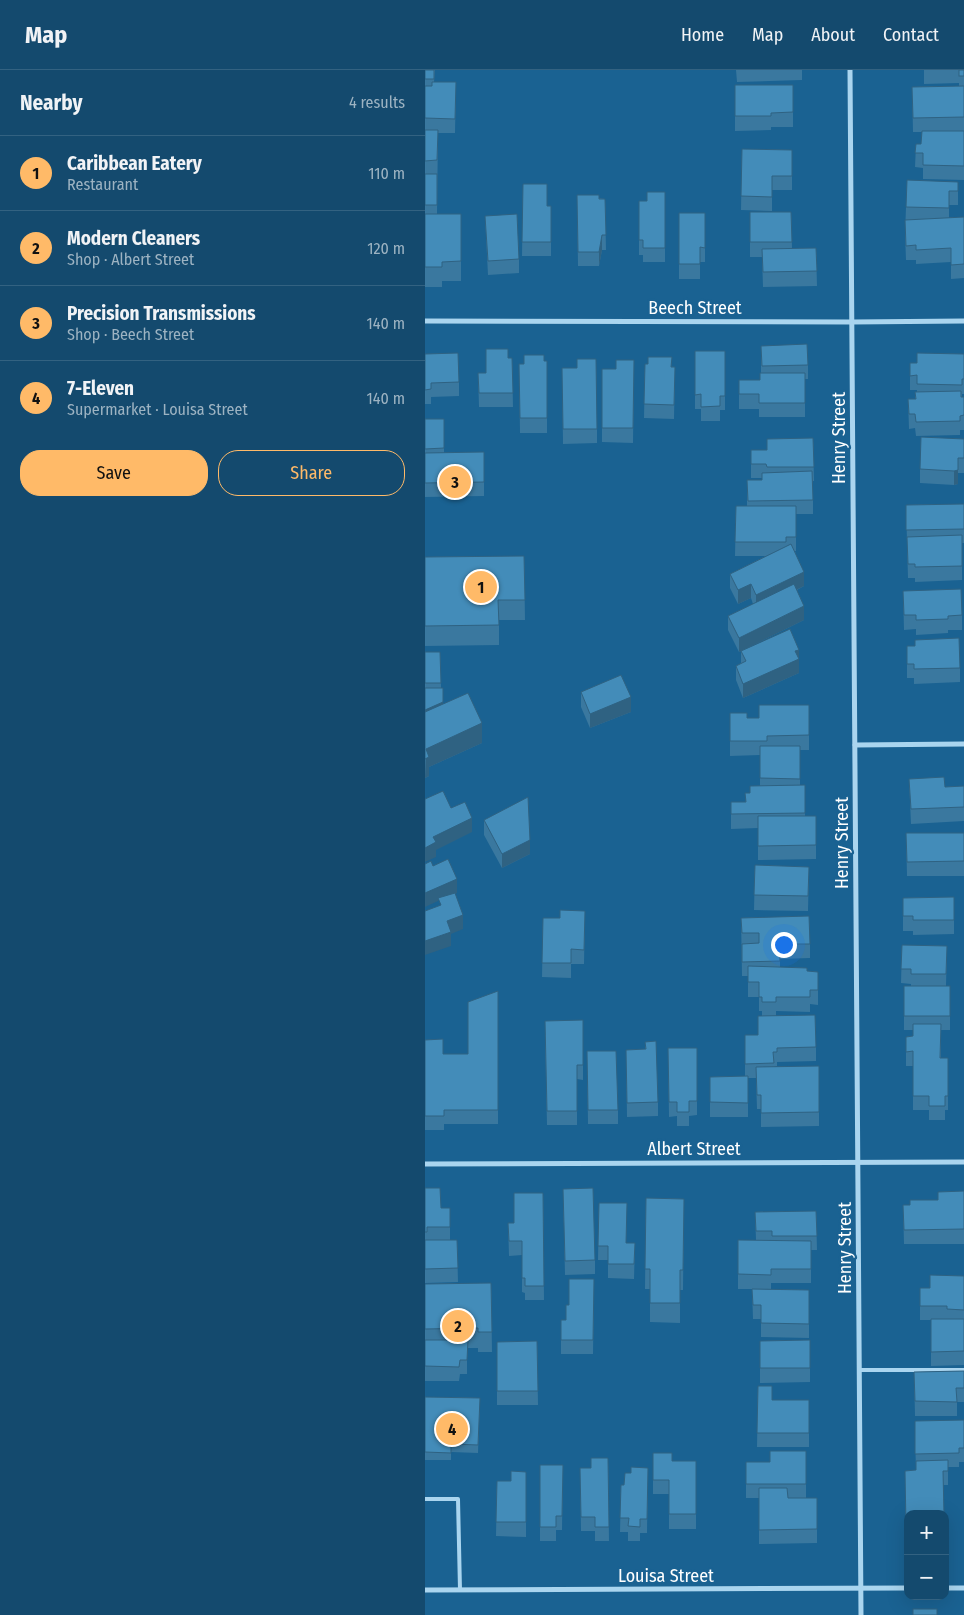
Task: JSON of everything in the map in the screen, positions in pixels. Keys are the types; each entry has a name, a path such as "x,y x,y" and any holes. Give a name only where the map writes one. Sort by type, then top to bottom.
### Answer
{"street":[{"name":"Henry Street","path":"850,70 861,1615"},
{"name":"Beech Street","path":"425,321 964,321"},
{"path":"855,745 964,744"},
{"name":"Albert Street","path":"425,1164 964,1162"},
{"name":"Louisa Street","path":"425,1590 904,1588"},
{"path":"949,1588 964,1588"}],"lane":[{"path":"859,1370 964,1370"},
{"path":"425,1499 458,1499 460,1590"}],"building":[{"path":"425,70 434,70 434,79 425,79"},
{"path":"959,70 964,70 964,76 959,76"},
{"path":"432,82 456,82 455,119 425,118 425,86 432,86"},
{"path":"735,85 793,85 793,112 771,113 771,116 735,116"},
{"path":"964,86 964,117 913,118 912,87"},
{"path":"425,130 438,130 437,160 425,161"},
{"path":"922,131 964,131 964,166 923,165 923,153 915,153 916,144 921,144"},
{"path":"742,149 792,150 792,176 772,176 772,197 741,196"},
{"path":"425,174 437,174 437,205 425,205"},
{"path":"907,180 958,182 958,191 949,191 949,208 906,207"},
{"path":"523,184 547,184 547,206 551,206 551,242 522,242"},
{"path":"647,192 665,192 665,248 643,248 643,240 639,240 639,201 647,201"},
{"path":"577,195 599,195 599,199 605,199 606,235 602,235 599,252 578,252"},
{"path":"750,212 791,212 792,242 750,242"},
{"path":"679,213 705,213 705,248 700,247 700,264 679,264"},
{"path":"425,214 461,214 461,261 442,262 442,267 425,267"},
{"path":"517,214 519,259 488,261 485,216"},
{"path":"964,217 964,264 951,265 951,248 916,250 916,245 906,246 905,220"},
{"path":"816,248 817,271 763,272 762,249"},
{"path":"807,344 808,365 762,366 761,346"},
{"path":"486,349 508,349 508,358 512,358 513,393 479,393 478,373 486,373"},
{"path":"695,351 725,351 725,396 720,396 720,406 701,407 701,394 695,395"},
{"path":"458,353 459,382 431,383 431,389 425,390 425,354"},
{"path":"917,353 964,354 964,379 962,379 962,385 917,384 917,375 910,376 910,363 917,363"},
{"path":"524,355 544,355 544,361 547,361 547,418 520,418 519,364 524,364"},
{"path":"648,357 672,357 671,367 675,367 674,405 644,404 645,364 648,364"},
{"path":"577,359 596,359 597,429 563,429 562,368 577,368"},
{"path":"616,360 634,360 633,428 602,428 602,369 616,369"},
{"path":"760,373 805,373 805,403 759,403 759,394 739,394 739,380 760,380"},
{"path":"961,391 961,397 964,397 964,415 960,416 960,421 916,422 915,414 909,414 908,399 916,399 915,392"},
{"path":"425,419 444,419 444,448 425,449"},
{"path":"921,437 964,439 964,458 958,458 958,470 920,469"},
{"path":"813,438 814,467 767,467 766,464 751,464 751,450 767,450 767,439"},
{"path":"484,452 484,482 425,483 425,453"},
{"path":"812,471 813,500 748,501 747,480 762,480 762,473"},
{"path":"964,504 964,529 906,530 906,505"},
{"path":"736,506 796,506 796,537 786,537 786,542 735,542"},
{"path":"962,535 962,566 915,567 915,564 908,564 907,537"},
{"path":"791,544 804,572 756,595 751,584 738,590 730,574"},
{"path":"524,556 525,600 498,600 499,625 425,626 425,557"},
{"path":"794,584 804,606 739,638 728,616"},
{"path":"961,589 962,615 948,616 948,619 916,620 916,615 904,615 903,591"},
{"path":"790,629 799,650 795,651 799,659 743,684 736,666 746,661 741,651"},
{"path":"959,638 960,668 914,669 914,664 907,664 907,646 915,646 915,640"},
{"path":"425,652 440,652 441,683 425,683"},
{"path":"621,675 631,697 590,714 581,692"},
{"path":"425,688 443,688 443,702 425,710"},
{"path":"468,693 482,723 426,749 429,757 425,759 425,712"},
{"path":"759,705 809,705 809,735 767,736 767,741 730,741 730,713 747,713 747,718 759,718"},
{"path":"760,746 800,746 800,779 760,778"},
{"path":"944,777 945,787 964,786 964,807 911,809 909,779"},
{"path":"805,785 805,813 731,814 731,802 746,802 745,793 750,793 750,786"},
{"path":"443,791 451,808 465,802 472,818 433,837 436,842 425,848 425,799"},
{"path":"528,797 530,840 502,854 484,820"},
{"path":"758,816 816,816 816,845 758,846"},
{"path":"906,833 964,833 964,861 907,862"},
{"path":"448,859 457,879 425,893 425,864 431,861 433,866"},
{"path":"755,865 809,867 808,896 754,895"},
{"path":"455,893 463,915 447,921 451,932 425,941 425,911 441,905 438,898"},
{"path":"954,897 954,920 913,920 913,916 903,916 903,898"},
{"path":"560,910 585,911 584,950 571,949 571,963 542,963 543,918 560,918"},
{"path":"809,916 810,944 779,944 780,961 742,962 742,944 759,943 759,933 742,933 741,918"},
{"path":"902,945 947,946 946,974 911,974 911,969 901,969"},
{"path":"748,966 807,968 807,971 818,972 818,990 810,990 810,997 776,997 776,1002 762,1002 762,997 759,997 759,982 748,982"},
{"path":"904,986 950,986 950,1016 904,1016"},
{"path":"498,991 498,1110 444,1110 444,1116 425,1116 425,1040 443,1039 443,1054 468,1054 468,1002"},
{"path":"815,1015 816,1047 777,1048 777,1052 773,1052 774,1063 745,1064 745,1035 758,1035 758,1016"},
{"path":"583,1020 583,1065 577,1065 577,1111 547,1111 545,1021"},
{"path":"913,1024 941,1024 940,1058 948,1058 948,1096 945,1096 945,1106 929,1106 929,1096 913,1096 913,1051 906,1052 906,1037 913,1036"},
{"path":"656,1041 658,1102 627,1103 626,1050 646,1049 645,1042"},
{"path":"668,1048 697,1048 697,1101 689,1101 689,1112 677,1112 677,1102 669,1102"},
{"path":"587,1051 616,1051 618,1110 588,1110"},
{"path":"819,1066 819,1112 761,1113 761,1095 757,1095 756,1067"},
{"path":"748,1076 748,1103 710,1102 710,1077"},
{"path":"425,1188 440,1188 441,1208 450,1208 450,1227 427,1227 427,1232 425,1232"},
{"path":"593,1188 595,1260 565,1261 563,1189"},
{"path":"964,1191 964,1229 904,1230 903,1205 910,1205 910,1200 938,1200 938,1192"},
{"path":"514,1193 543,1193 544,1286 525,1286 525,1278 522,1278 522,1241 509,1241 508,1223 514,1223"},
{"path":"646,1198 684,1199 683,1270 680,1270 680,1303 650,1303 650,1269 645,1269"},
{"path":"599,1203 627,1203 626,1243 635,1243 634,1264 608,1264 608,1246 598,1246"},
{"path":"816,1211 817,1236 772,1236 772,1231 756,1231 755,1212"},
{"path":"425,1240 457,1240 458,1268 425,1269"},
{"path":"738,1240 811,1241 811,1269 771,1269 771,1275 738,1274"},
{"path":"930,1275 964,1276 964,1310 947,1309 947,1306 920,1306 920,1288 930,1288"},
{"path":"569,1279 594,1279 593,1340 561,1340 561,1320 566,1320 566,1305 569,1305"},
{"path":"491,1283 492,1332 478,1332 478,1328 425,1329 425,1284"},
{"path":"752,1289 809,1290 809,1324 761,1323 761,1305 753,1305"},
{"path":"931,1319 964,1319 964,1351 931,1352"},
{"path":"425,1340 468,1340 467,1360 460,1360 459,1367 425,1366"},
{"path":"810,1340 810,1368 760,1368 760,1341"},
{"path":"537,1341 538,1391 497,1391 497,1342"},
{"path":"964,1371 964,1388 956,1388 957,1402 915,1401 914,1372"},
{"path":"758,1386 772,1386 772,1400 809,1400 809,1433 757,1433"},
{"path":"425,1397 480,1398 478,1445 451,1444 451,1453 425,1452"},
{"path":"964,1420 964,1448 959,1448 959,1453 915,1454 915,1421"},
{"path":"770,1451 806,1451 806,1484 746,1484 746,1462 770,1462"},
{"path":"653,1453 672,1453 672,1461 696,1461 696,1514 669,1514 669,1480 653,1480"},
{"path":"591,1458 608,1458 609,1527 595,1527 595,1517 581,1517 580,1468 591,1468"},
{"path":"948,1460 948,1471 943,1471 944,1510 906,1510 905,1471 916,1470 916,1461"},
{"path":"540,1465 563,1465 562,1516 556,1516 556,1527 540,1527"},
{"path":"631,1467 648,1468 647,1519 640,1519 640,1527 628,1526 629,1518 620,1518 621,1485 624,1485 625,1473 631,1473"},
{"path":"511,1471 526,1472 526,1522 496,1522 497,1481 511,1481"},
{"path":"759,1488 787,1488 788,1498 817,1498 817,1529 759,1530"},
{"path":"913,1609 937,1609 937,1615 913,1615"}],"place":[{"name":"Precision Transmissions","path":"455,482"},
{"name":"Caribbean Eatery","path":"481,587"},
{"name":"Modern Cleaners","path":"458,1326"},
{"name":"7-Eleven","path":"452,1429"}]}
